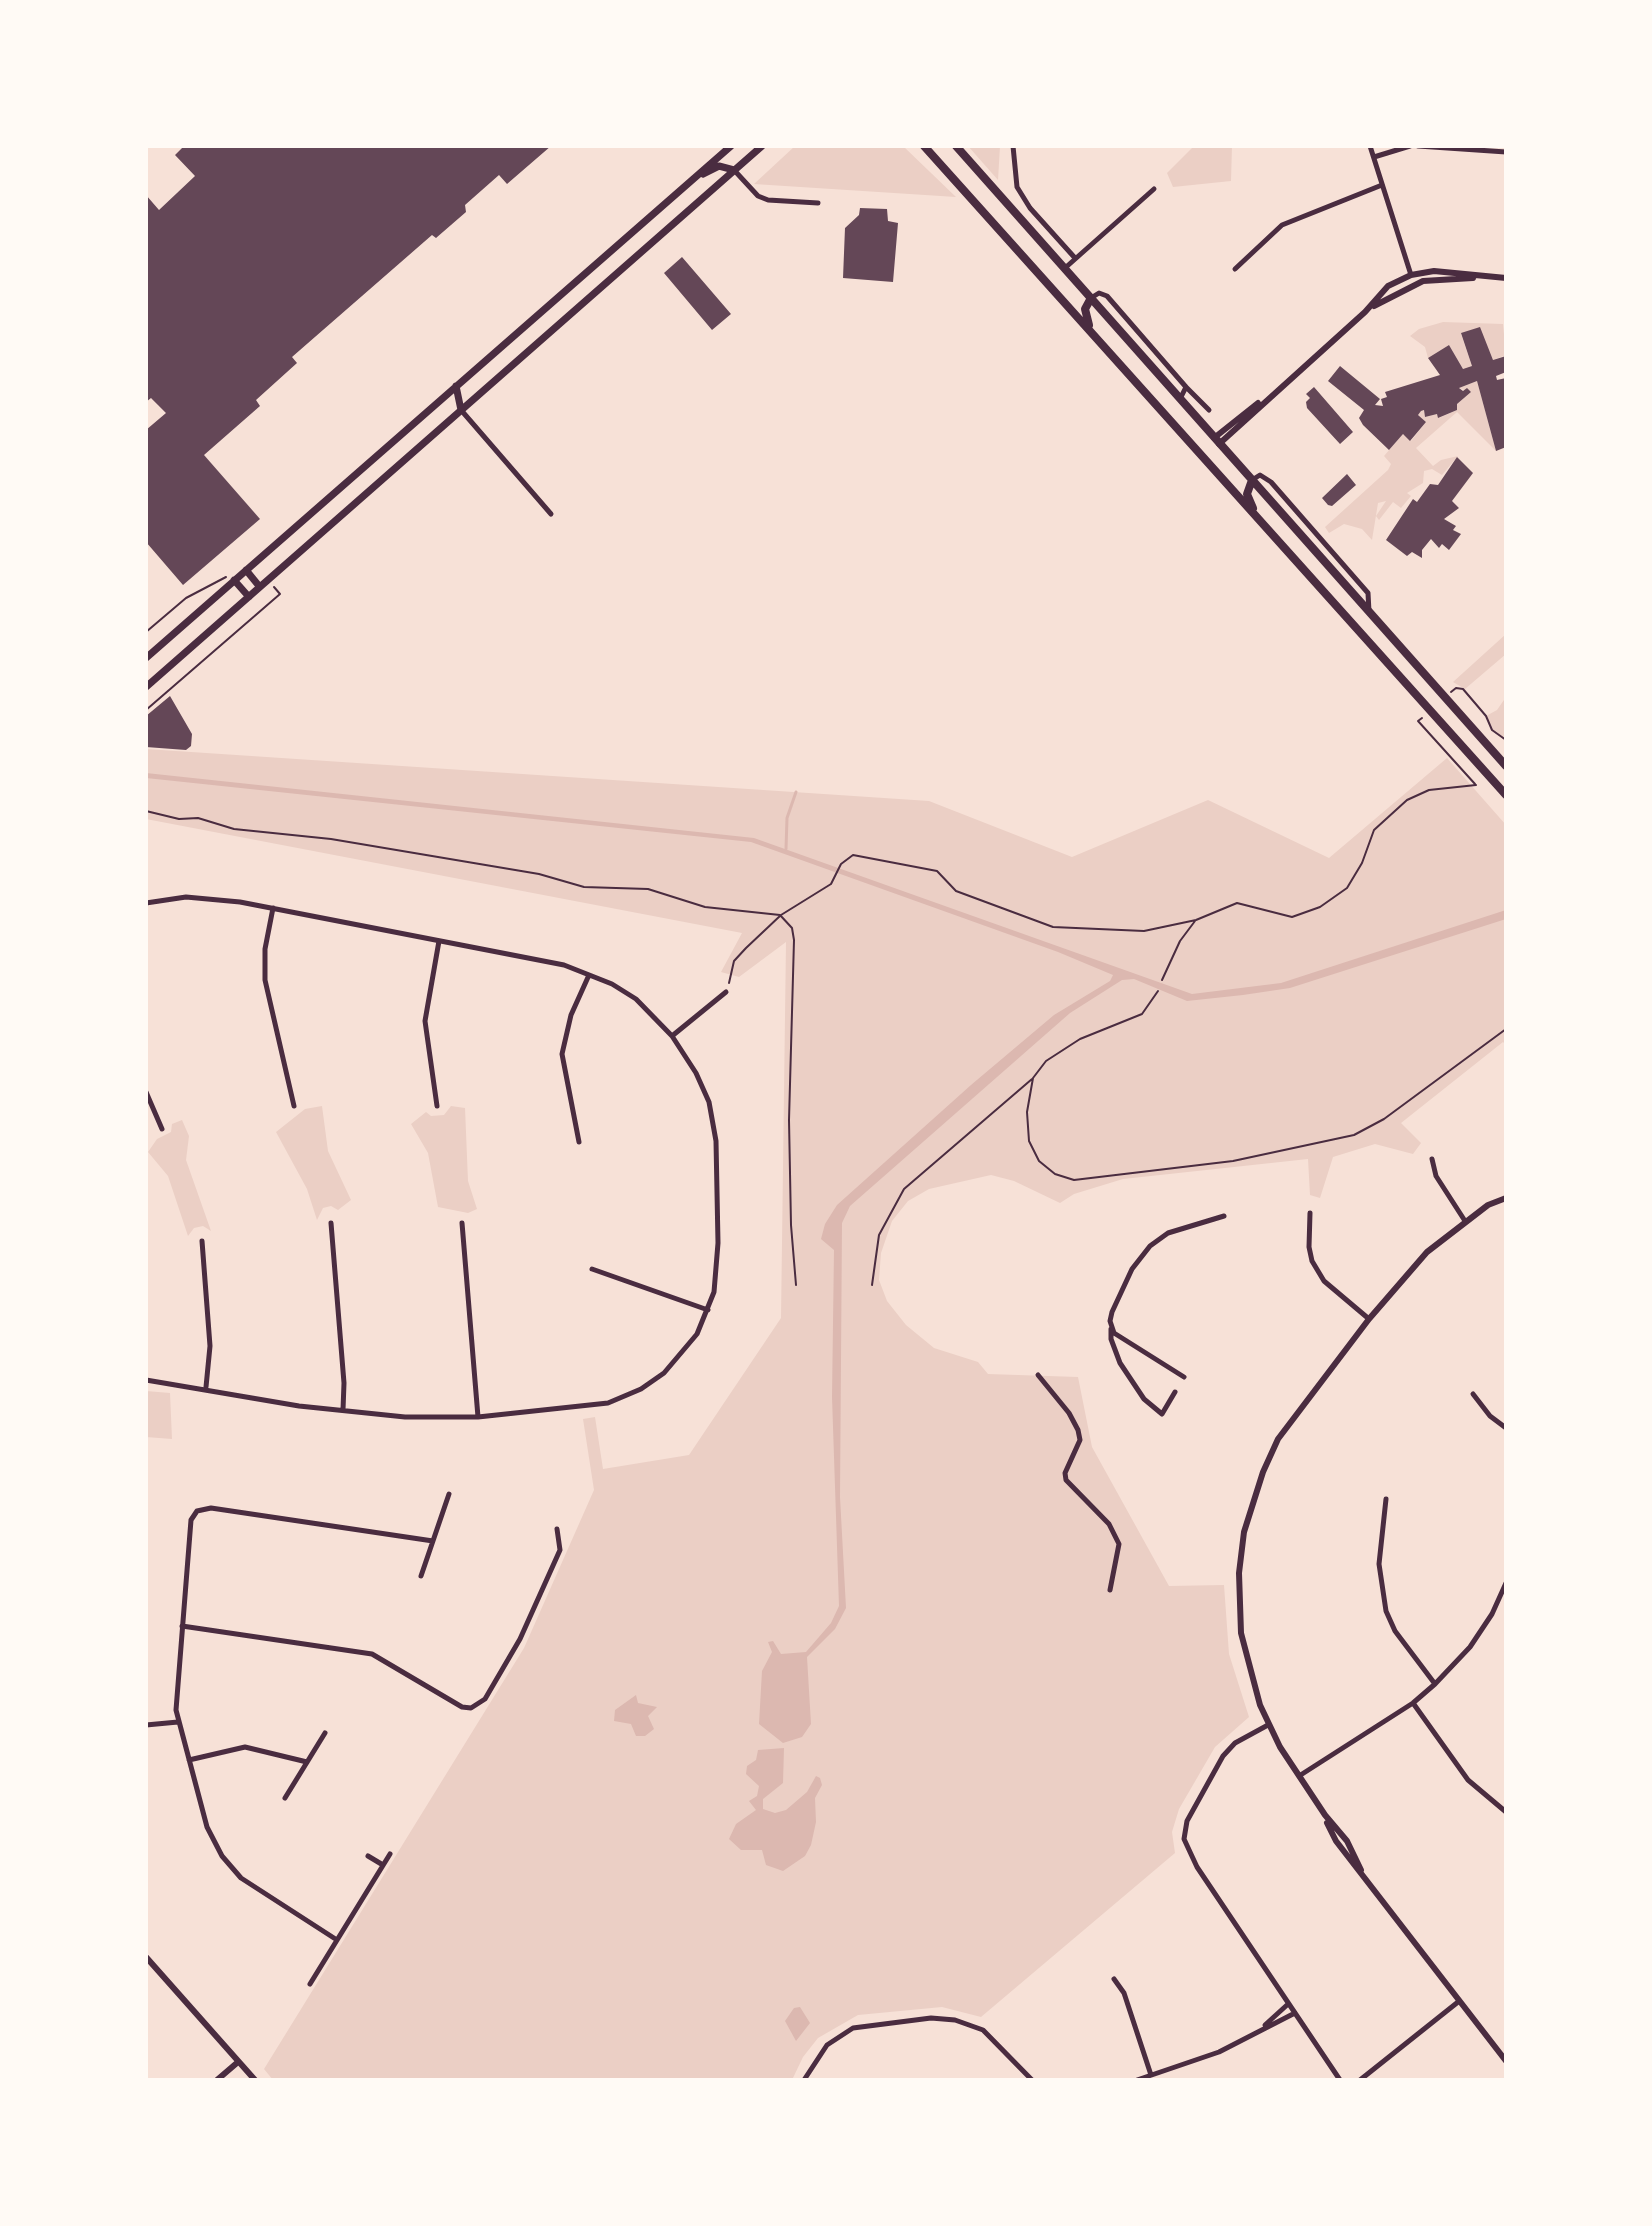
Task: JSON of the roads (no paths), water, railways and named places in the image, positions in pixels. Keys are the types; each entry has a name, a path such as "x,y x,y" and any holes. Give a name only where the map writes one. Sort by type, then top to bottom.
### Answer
{"highway":[{"path":"924,146 1506,795"},
{"path":"956,146 1506,766"},
{"path":"1049,282 1064,269"},
{"path":"1091,298 1085,309 1092,333"},
{"path":"1203,455 1217,441"},
{"path":"1252,480 1247,494 1259,519"},
{"path":"1446,728 1460,714"}],"main road":[{"path":"146,658 232,577 246,570 731,146"},
{"path":"148,682 762,146"},
{"path":"694,178 719,166 734,170"},
{"path":"456,386 461,410"},
{"path":"445,396 461,410"},
{"path":"246,570 259,586"},
{"path":"232,577 249,597"}],"street":[{"path":"1013,146 1017,187 1030,208 1075,258"},
{"path":"1370,146 1414,283"},
{"path":"1374,157 1410,146"},
{"path":"1418,146 1506,152"},
{"path":"734,170 758,196 768,200 818,203"},
{"path":"1235,269 1282,225 1382,185"},
{"path":"1064,269 1154,189"},
{"path":"1217,441 1365,312 1388,286 1411,275 1447,270 1506,278"},
{"path":"1365,312 1414,283 1486,277"},
{"path":"1091,298 1099,293 1107,296 1209,410"},
{"path":"1180,399 1186,387"},
{"path":"461,410 551,514"},
{"path":"146,903 204,897 564,965 636,999 672,1036 696,1073 709,1102 716,1141 717,1258 708,1310 683,1354 664,1373 626,1396 561,1410 478,1417 405,1417 146,1380"},
{"path":"273,908 265,949 265,980 294,1106"},
{"path":"437,1106 425,1021 439,941"},
{"path":"579,1142 562,1054 571,1015 589,975"},
{"path":"672,1036 726,992"},
{"path":"146,1092 162,1129"},
{"path":"1432,1159 1436,1176 1465,1221"},
{"path":"1506,1198 1488,1205 1427,1252 1369,1319 1278,1439 1258,1485 1244,1532 1239,1573 1241,1633 1250,1676 1268,1725 1325,1815 1336,1841 1506,2061"},
{"path":"1310,1213 1309,1247 1312,1261 1324,1281 1369,1319"},
{"path":"1175,1392 1162,1414 1144,1399 1120,1363 1111,1339 1116,1302 1132,1269 1150,1246 1168,1233 1224,1216"},
{"path":"331,1223 344,1383 343,1410"},
{"path":"462,1223 478,1417"},
{"path":"202,1241 210,1346 206,1387"},
{"path":"592,1269 708,1310"},
{"path":"1111,1328 1120,1339 1184,1377"},
{"path":"1038,1375 1069,1413 1078,1430 1080,1440 1065,1473 1066,1480 1109,1524 1119,1544 1110,1590"},
{"path":"1473,1394 1490,1416 1506,1428"},
{"path":"421,1576 449,1494"},
{"path":"1386,1499 1379,1564 1386,1611 1407,1650 1435,1684"},
{"path":"337,1940 258,1891 229,1864 210,1836 178,1722 182,1626 192,1516 201,1509 433,1541"},
{"path":"182,1626 372,1654 459,1705 471,1708 485,1699 520,1639 560,1550 557,1529"},
{"path":"1299,1776 1413,1703 1435,1684 1470,1647 1492,1614 1506,1583"},
{"path":"1413,1703 1468,1780 1506,1812"},
{"path":"146,1725 178,1722"},
{"path":"1268,1725 1235,1743 1223,1756 1187,1821 1184,1839 1197,1867 1340,2080"},
{"path":"285,1798 325,1733"},
{"path":"189,1760 245,1747 307,1762"},
{"path":"310,1984 390,1854"},
{"path":"368,1856 383,1865"},
{"path":"146,1957 255,2080"},
{"path":"1114,1979 1124,1993 1151,2075"},
{"path":"1360,2080 1458,2002"},
{"path":"1258,2031 1287,2005"},
{"path":"1137,2080 1219,2052 1293,2014"},
{"path":"804,2080 820,2052 853,2028 931,2018 955,2020 983,2030 1032,2080"},
{"path":"217,2080 238,2062"}],"waterway":[{"path":"786,849 787,818 796,792"}]}
